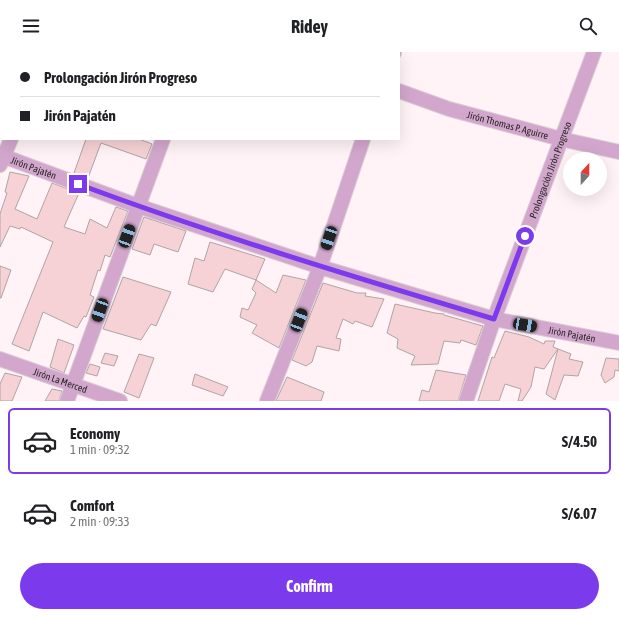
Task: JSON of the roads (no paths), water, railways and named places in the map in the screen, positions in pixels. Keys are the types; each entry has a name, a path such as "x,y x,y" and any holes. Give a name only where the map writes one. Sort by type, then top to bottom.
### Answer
{"street":[{"name":"Prolongación Jirón Progreso","path":"466,401 494,319 594,52"},
{"name":"Jirón Thomas P. Aguirre","path":"400,91 449,109 561,139 619,152"},
{"path":"1,159 10,140"},
{"path":"67,401 72,384 164,140"},
{"path":"267,401 320,267 363,140"},
{"name":"Jirón Pajatén","path":"1,159 320,267 494,319 619,343"},
{"name":"Jirón La Merced","path":"0,359 120,401"}]}
